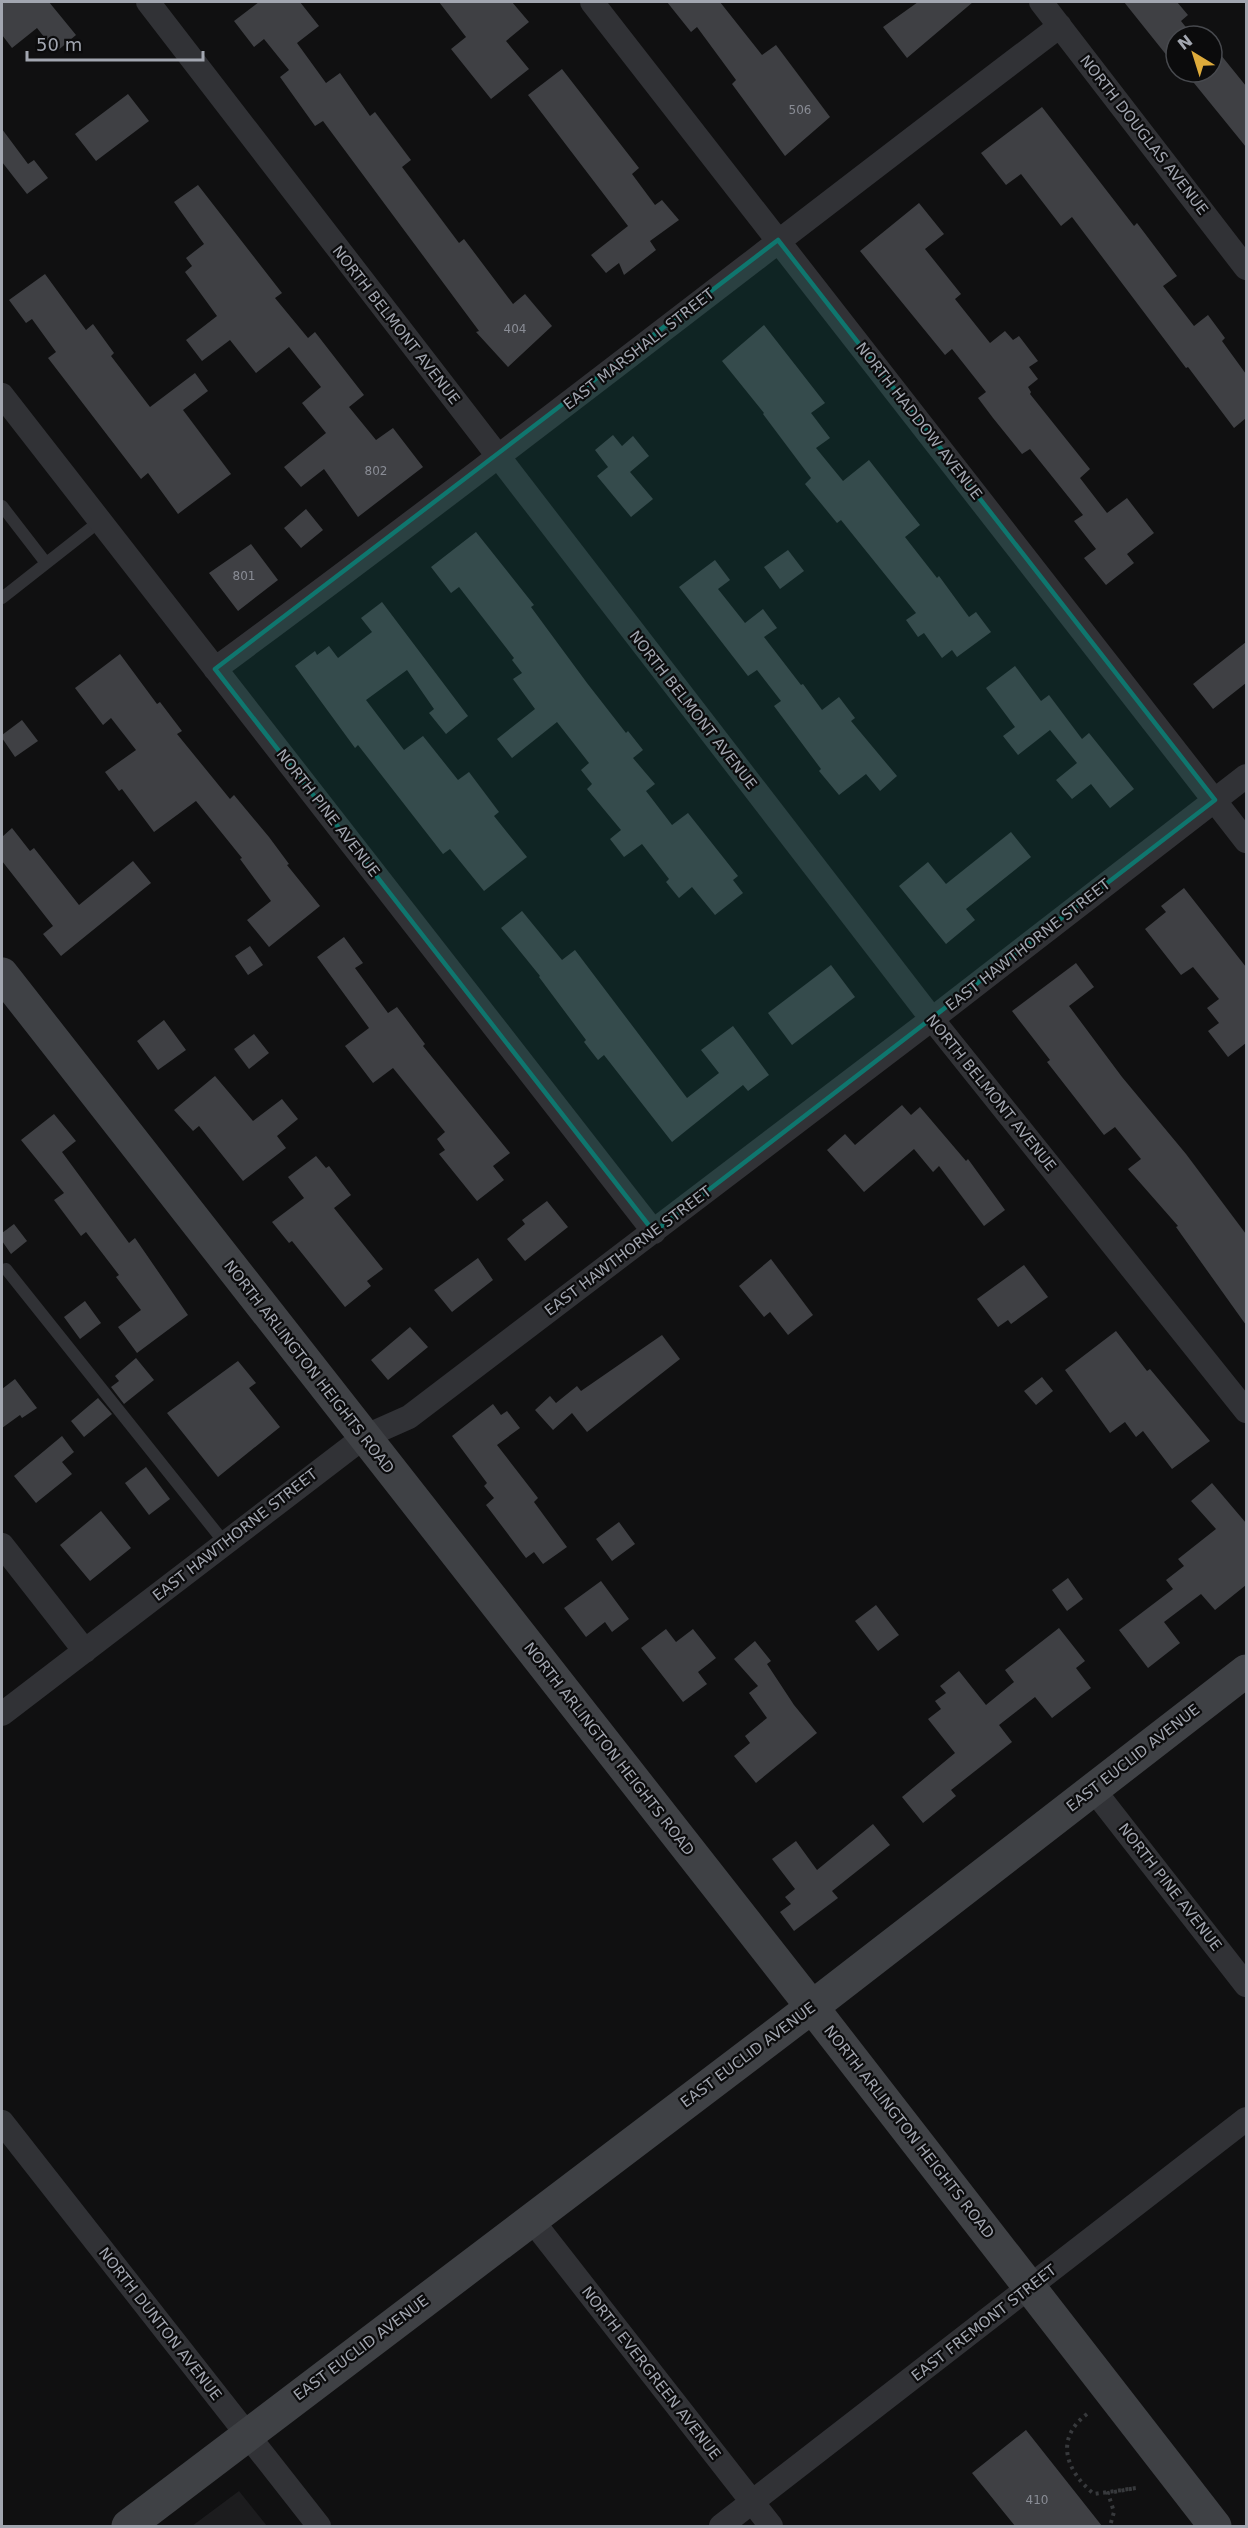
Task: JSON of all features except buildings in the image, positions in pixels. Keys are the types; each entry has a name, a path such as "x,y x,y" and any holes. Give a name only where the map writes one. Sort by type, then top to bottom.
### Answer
{"main road":[{"name":"NORTH ARLINGTON HEIGHTS ROAD","path":"2,974 812,2007 1215,2526"},
{"name":"EAST EUCLID AVENUE","path":"128,2526 812,2007 1246,1671"}],"street":[{"name":"NORTH BELMONT AVENUE","path":"148,2 932,1019 1246,1411"},
{"name":"NORTH HADDOW AVENUE","path":"592,2 1246,841"},
{"name":"NORTH DOUGLAS AVENUE","path":"1041,2 1246,268"},
{"name":"EAST MARSHALL STREET","path":"215,669 498,458 778,240 1059,26"},
{"name":"NORTH PINE AVENUE","path":"2,394 654,1232"},
{"name":"EAST HAWTHORNE STREET","path":"2,1714 364,1437 409,1417 654,1232 1246,776"},
{"path":"2,1545 85,1652"},
{"name":"NORTH PINE AVENUE","path":"1093,1789 1246,1985"},
{"name":"EAST FREMONT STREET","path":"721,2526 1246,2119"},
{"name":"NORTH DUNTON AVENUE","path":"2,2122 318,2526"},
{"name":"NORTH EVERGREEN AVENUE","path":"531,2219 771,2526"}],"lane":[{"path":"2,506 46,563"},
{"path":"2,598 100,521"},
{"path":"6,1269 224,1542"}],"path":[{"path":"1087,2414 1075,2423 1067,2441 1067,2460 1081,2483 1094,2494 1136,2488 1108,2493 1114,2512 1110,2526"}],"highlighted area":[{"path":"778,240 1215,800 654,1232 215,669"}],"shaded area":[{"path":"239,2491 267,2526 192,2526"}]}
